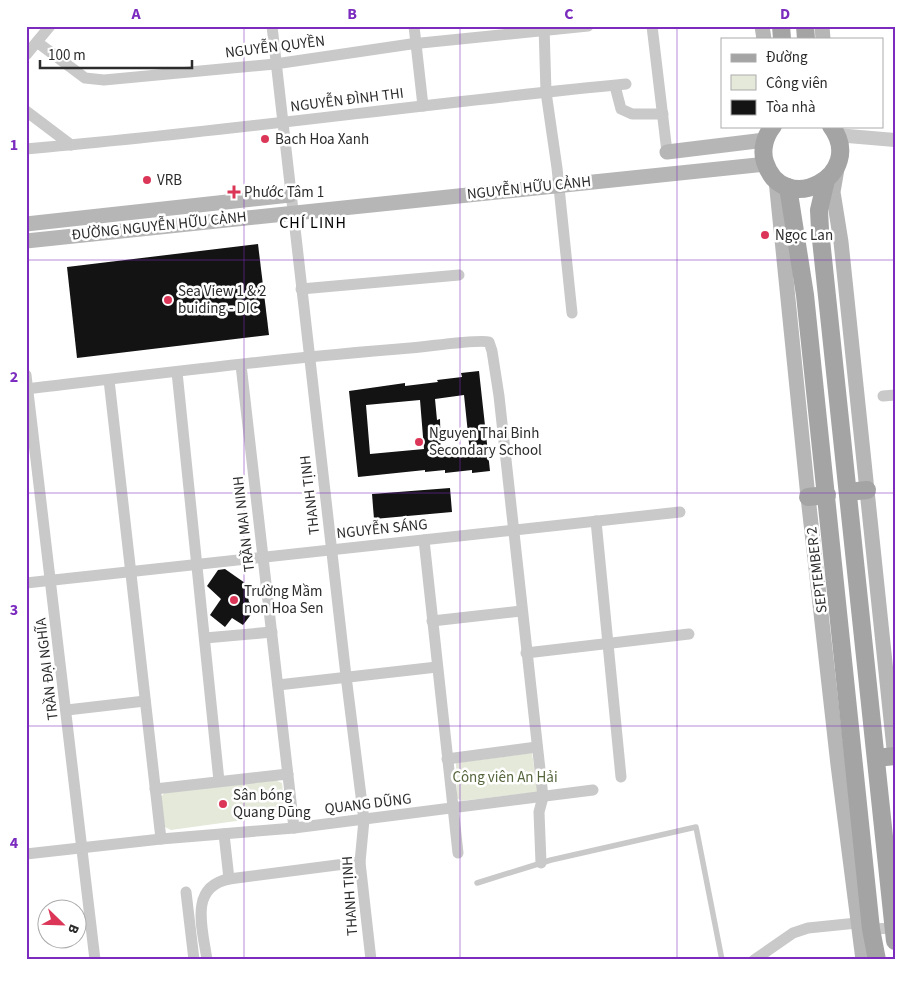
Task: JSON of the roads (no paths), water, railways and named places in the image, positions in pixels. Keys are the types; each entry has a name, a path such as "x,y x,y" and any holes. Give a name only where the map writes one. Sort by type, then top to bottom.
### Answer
{"main road":[{"path":"833,131 840,150 833,192 841,242 895,757 876,758"},
{"path":"667,152 769,133 764,152 766,164 782,183 808,188 826,180"},
{"path":"838,162 826,180 819,210 820,230 894,932"},
{"name":"NGUYỄN HỮU CẢNH","path":"292,212 766,164"},
{"name":"SEPTEMBER 2","path":"782,183 805,294 827,495 846,764"},
{"name":"SEPTEMBER 2","path":"782,183 808,497 846,764 864,926 863,960"},
{"name":"ĐƯỜNG NGUYỄN HỮU CẢNH","path":"26,224 290,194"},
{"name":"ĐƯỜNG NGUYỄN HỮU CẢNH","path":"26,241 292,212"},
{"path":"848,492 867,490"},
{"path":"808,497 827,495"},
{"name":"SEPTEMBER 2","path":"864,926 877,960"}],"street":[{"path":"26,55 50,26"},
{"name":"THANH TỊNH","path":"272,26 331,549 364,820 360,862 370,960"},
{"path":"414,26 423,106"},
{"name":"NGUYỄN QUYỀN","path":"37,42 85,78 104,80 276,64 416,43 588,26"},
{"path":"652,26 667,152"},
{"path":"544,29 546,92 572,313"},
{"name":"NGUYỄN ĐÌNH THI","path":"26,149 282,124 423,106 620,85 621,109 632,114 662,114"},
{"path":"26,111 71,146"},
{"path":"833,131 895,140"},
{"path":"301,289 460,275"},
{"path":"27,389 309,356 439,346 481,340 489,342 499,396 537,747 542,797 539,812 542,863"},
{"name":"TRẦN MAI NINH","path":"241,365 294,828"},
{"path":"177,372 220,781"},
{"name":"TRẦN ĐẠI NGHĨA","path":"26,375 30,440 52,580 95,960"},
{"path":"109,380 161,839"},
{"name":"NGUYỄN SÁNG","path":"26,583 680,512"},
{"path":"596,522 621,777"},
{"path":"424,540 446,759 458,853"},
{"path":"432,622 521,611"},
{"path":"205,638 272,632"},
{"path":"526,653 689,634"},
{"path":"278,685 437,667"},
{"path":"67,710 145,701"},
{"path":"446,759 537,747"},
{"path":"155,789 288,774"},
{"name":"QUANG DŨNG","path":"26,854 161,839 294,828 592,790"},
{"path":"224,834 229,879"},
{"path":"207,960 200,908 210,886 229,879 360,862"},
{"path":"186,892 194,960"},
{"path":"754,960 793,933 808,928 864,926 894,932"}],"lane":[{"path":"477,882 542,863 696,827 722,960"}],"place":[{"name":"Bach Hoa Xanh","path":"265,139"},
{"name":"VRB","path":"147,180"},
{"name":"Phước Tâm 1","path":"234,192"},
{"name":"Ngọc Lan","path":"765,235"},
{"name":"Sea View 1 & 2 buiding - DIC","path":"168,300"},
{"name":"Nguyen Thai Binh Secondary School","path":"419,442"},
{"name":"Trường Mầm non Hoa Sen","path":"234,600"},
{"name":"Sân bóng Quang Dũng","path":"223,804"}],"district":[{"name":"CHÍ LINH","path":"313,223"}],"park label":[{"name":"Công viên An Hải","path":"505,777"}]}
